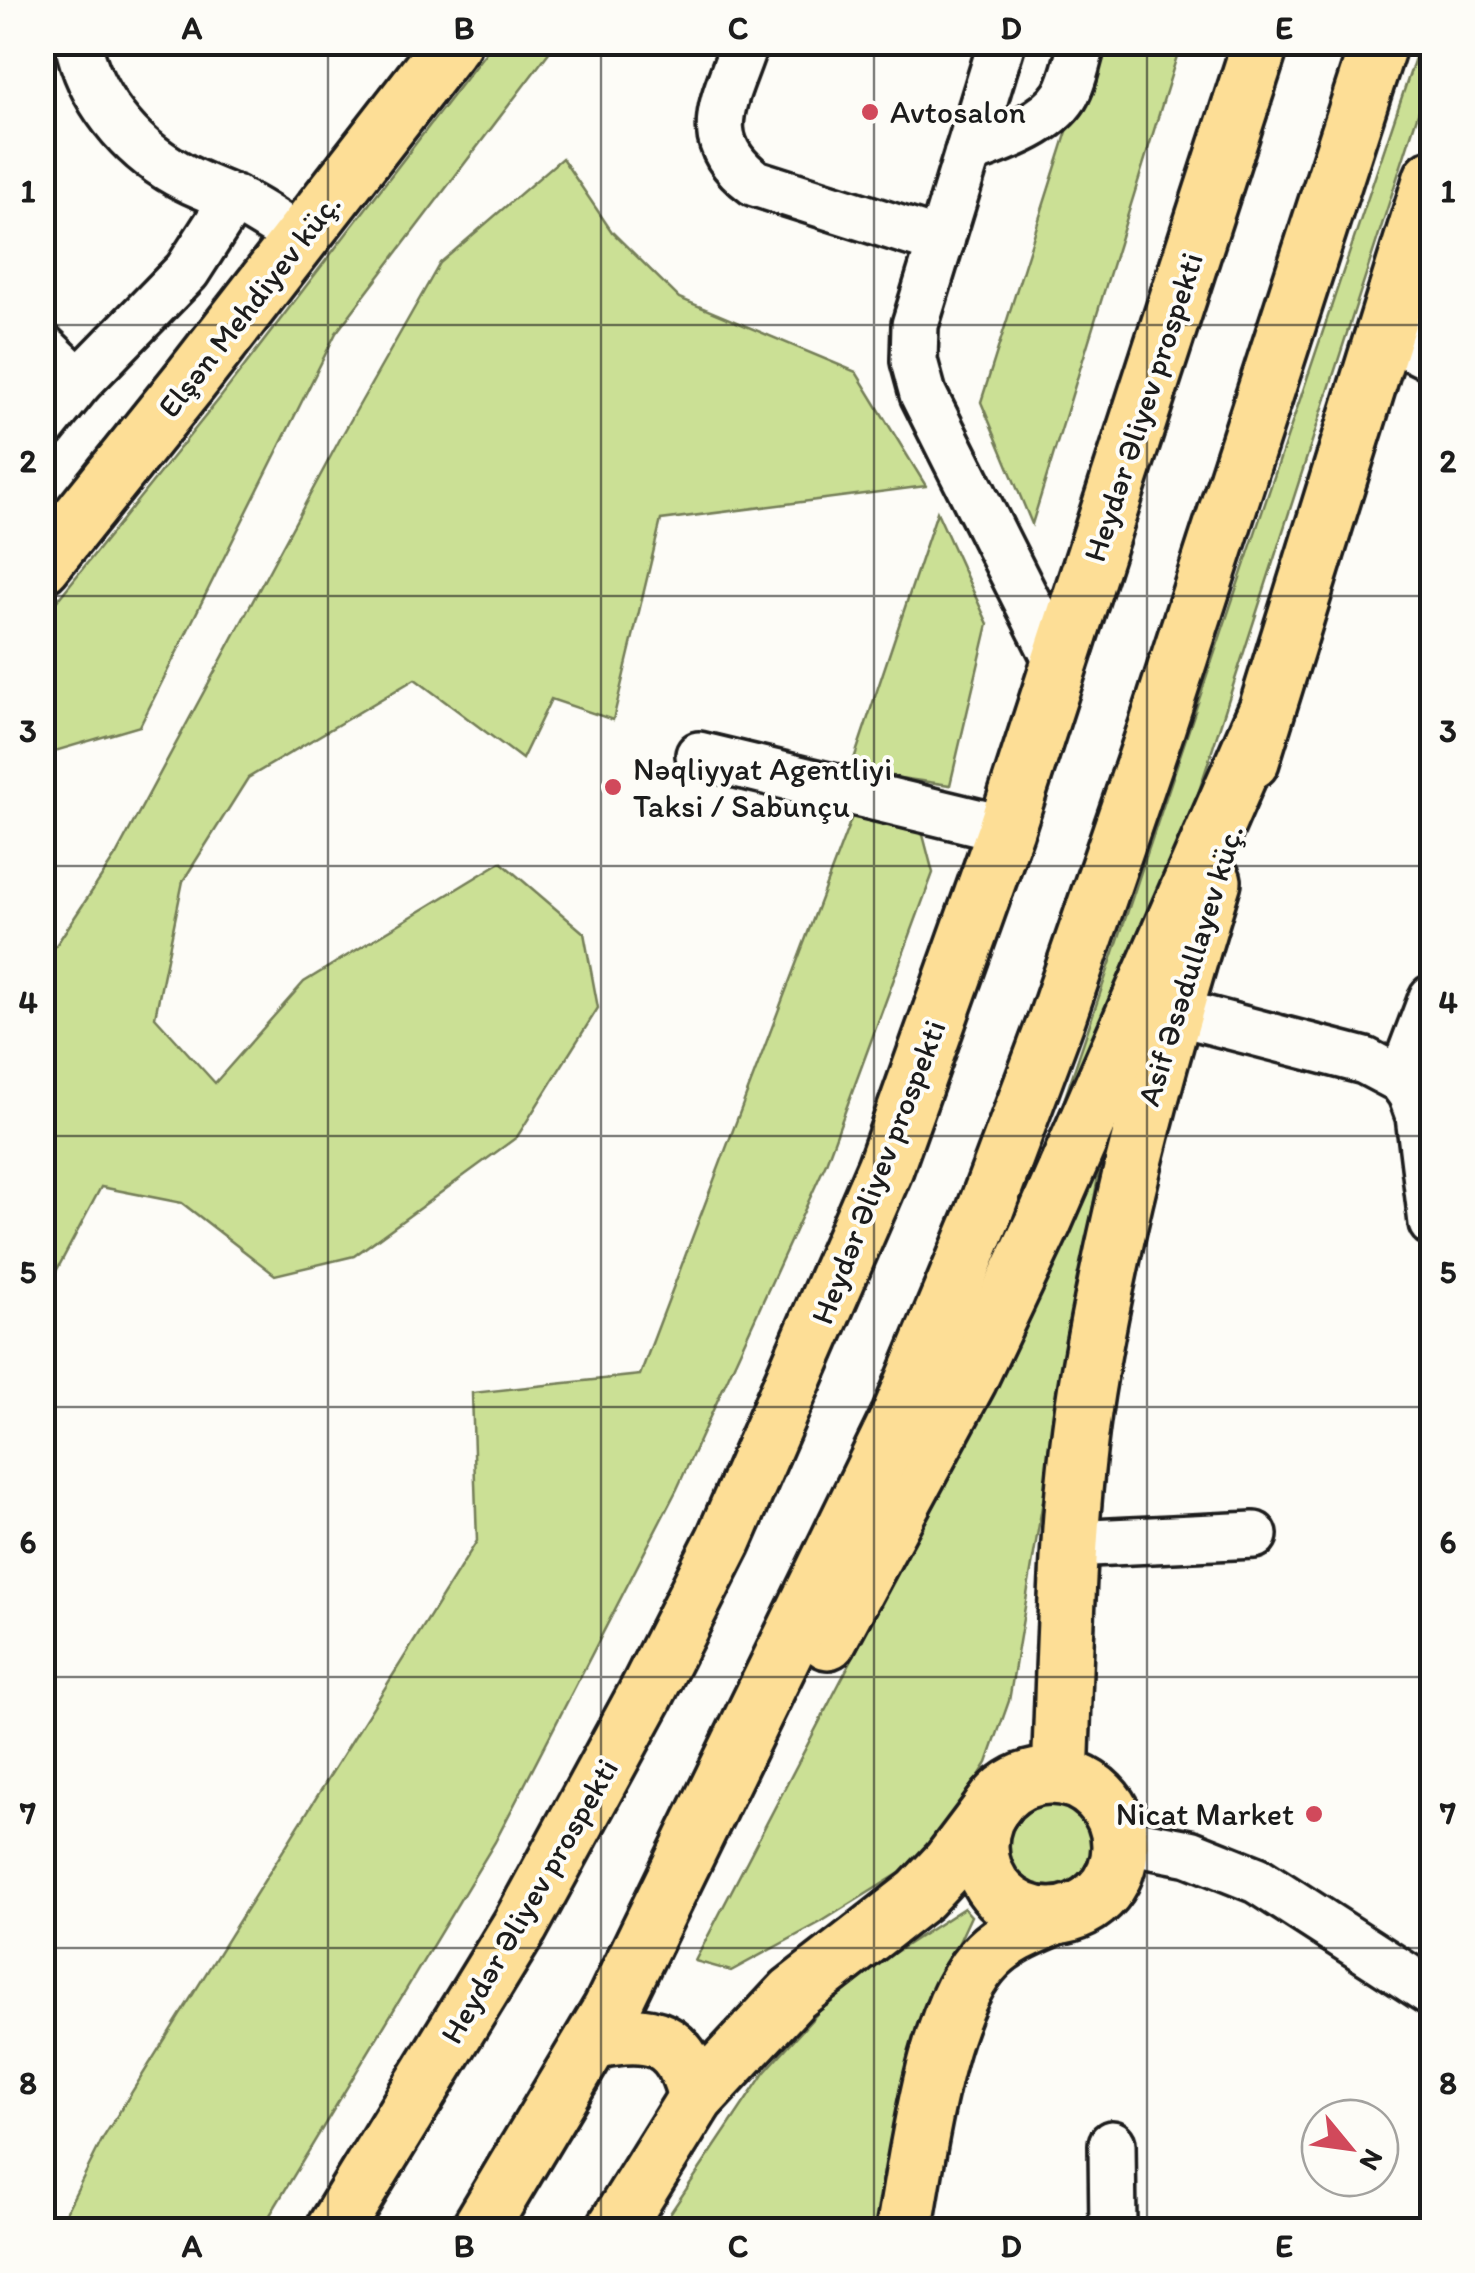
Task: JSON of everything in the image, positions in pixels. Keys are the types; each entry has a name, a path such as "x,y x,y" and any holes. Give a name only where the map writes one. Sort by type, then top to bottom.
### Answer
{"main road":[{"name":"Elşən Mehdiyev küç.","path":"42,565 453,42"},
{"name":"Heydər Əliyev prospekti","path":"334,2230 520,1926 645,1696 724,1540 885,1168 1006,828 1261,42"},
{"path":"602,2025 900,1414 983,1216 1056,1021 1157,727 1380,42"},
{"name":"Asif Əsədullayev küç.","path":"1060,1776 1071,1544 1089,1375 1124,1201 1173,1011 1432,178"},
{"path":"479,2230 732,1816 969,1378 1044,1222 1266,714"},
{"path":"614,2230 696,2098 793,1994 920,1895 996,1802 1014,1786 1036,1777 1060,1776 1082,1782 1102,1797 1115,1816 1121,1840 1119,1862 1110,1883 1096,1900 1076,1912 1013,1935 988,1955 966,1984 948,2028 932,2086 904,2230"},
{"path":"996,1802 984,1822 980,1844 983,1868 1010,1905 1031,1914 1054,1917"},
{"path":"602,2025 652,2038 677,2052 690,2068 696,2098"}],"street":[{"path":"78,42 97,97 132,138 179,175 234,198 301,239"},
{"path":"744,42 718,124 723,152 737,170 754,183 941,242"},
{"path":"1002,42 915,324 914,361 922,394 1059,665"},
{"path":"968,152 1010,135 1058,105 1068,92 1082,42"},
{"path":"42,428 79,382 186,272 234,198"},
{"path":"1432,292 1384,334 1432,358"},
{"path":"42,346 79,382"},
{"path":"699,756 1006,828"},
{"path":"1401,1080 1432,998"},
{"path":"1173,1011 1366,1062 1401,1080 1419,1116 1432,1223"},
{"path":"1071,1544 1254,1535"},
{"path":"1121,1840 1189,1853 1258,1880 1432,1993"},
{"path":"1112,2144 1113,2230"}],"green space":[{"path":"493,43 556,43 336,333 140,726 45,754 43,618 220,398"},
{"path":"1095,43 1181,43 1032,524 981,402"},
{"path":"1420,43 1432,43 1432,70 1178,856 1046,1154"},
{"path":"562,158 612,232 679,298 856,372 926,486 661,520 613,720 551,699 522,759 415,679 248,778 183,881 155,1017 215,1083 304,982 501,862 584,933 598,1008 517,1137 354,1256 275,1275 182,1203 101,1187 43,1296 43,965 116,855 340,439 440,263"},
{"path":"937,512 988,624 950,785 850,771"},
{"path":"853,814 922,831 933,873 826,1163 677,1489 495,1842 261,2230 57,2230 103,2138 477,1541 472,1393 640,1375"},
{"path":"1102,1153 1009,1701 987,1763 945,1830 911,1866 821,1922 731,1971 695,1961 902,1563"},
{"path":"1049,1800 1079,1813 1092,1843 1079,1873 1049,1886 1019,1873 1006,1843 1019,1813"},
{"path":"964,1908 971,1916 937,1990 886,2230 659,2230 764,2073 840,1988"}],"place":[{"name":"Avtosalon","path":"870,112"},
{"name":"Nəqliyyat Agentliyi Taksi / Sabunçu","path":"613,787"},
{"name":"Nicat Market","path":"1314,1814"}]}
